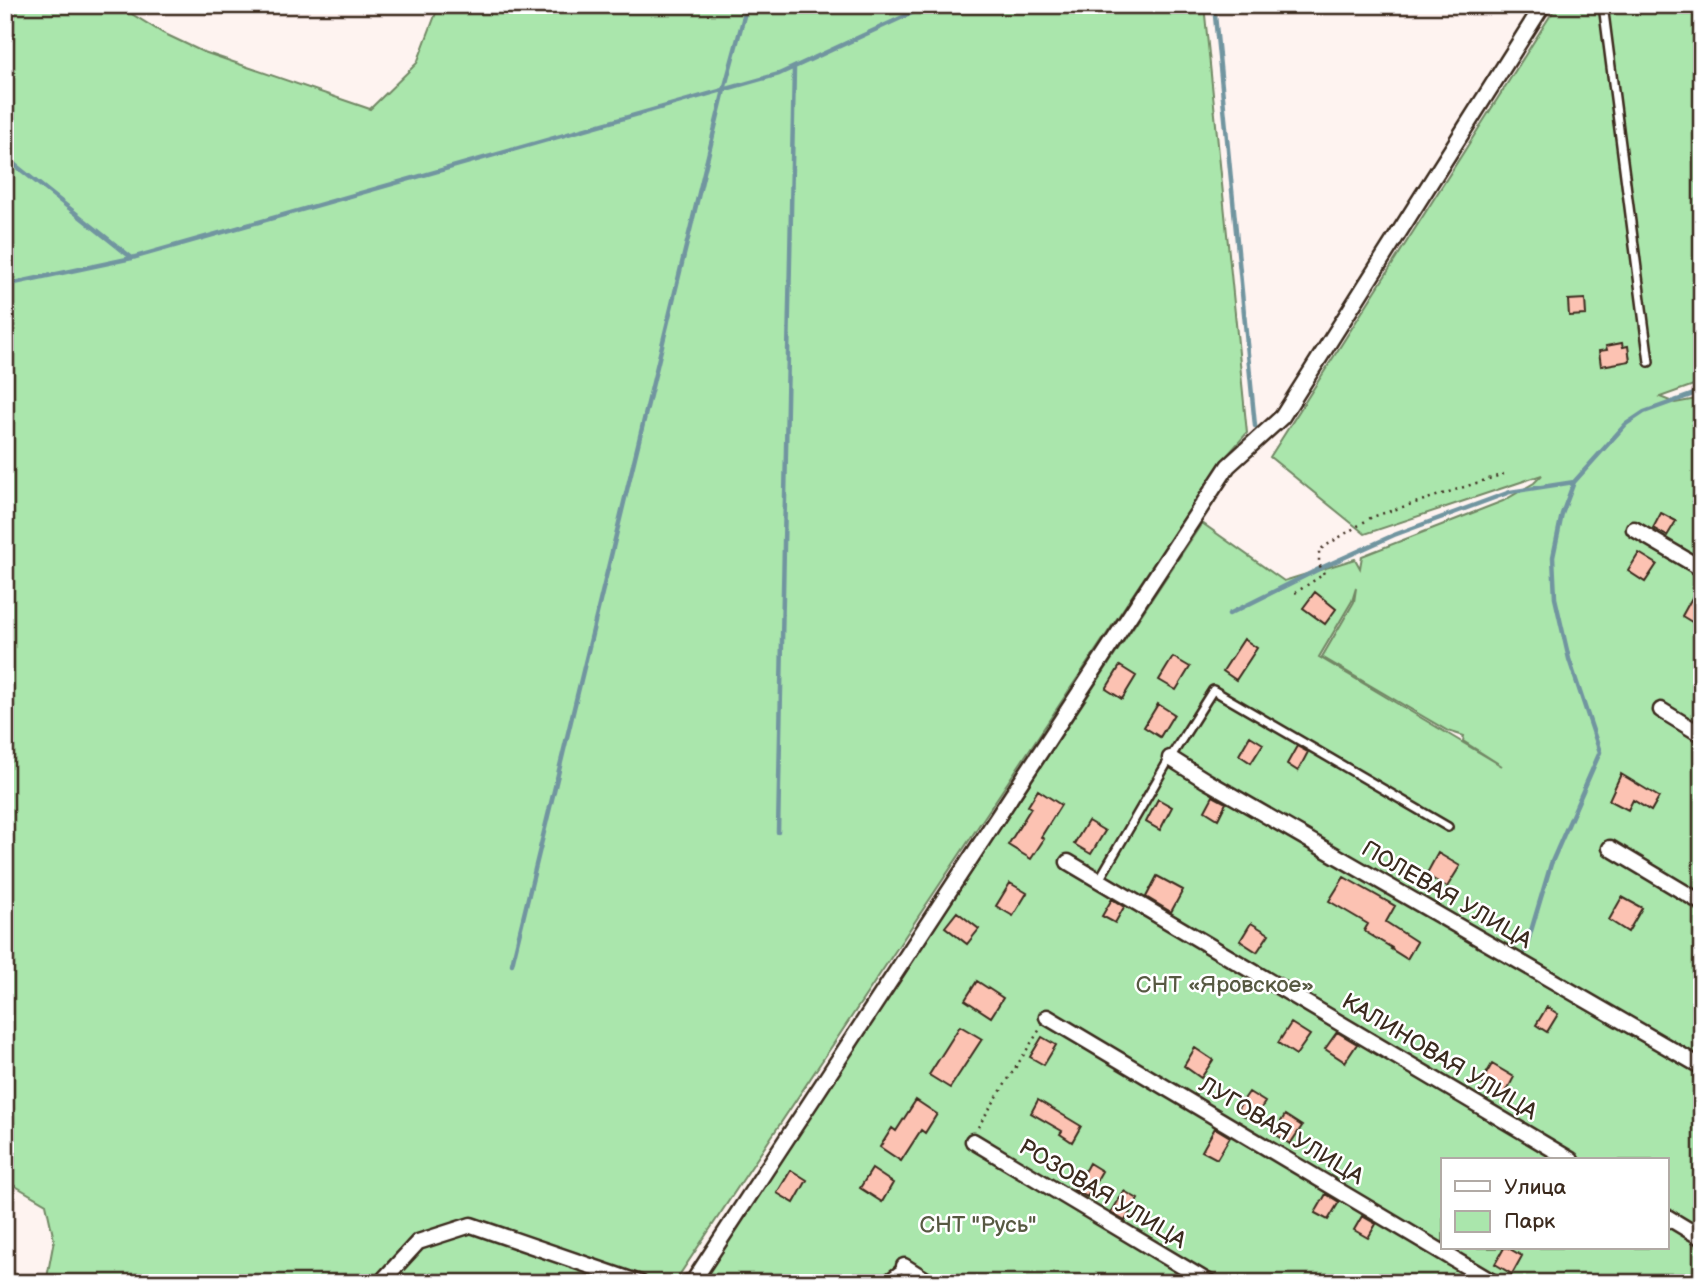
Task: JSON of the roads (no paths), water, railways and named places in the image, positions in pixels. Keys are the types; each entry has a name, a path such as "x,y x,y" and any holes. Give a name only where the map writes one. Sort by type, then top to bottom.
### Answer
{"street":[{"path":"687,1283 694,1280 1228,466 1282,417 1543,5"},
{"path":"1634,529 1702,569"},
{"path":"1661,710 1702,734"},
{"name":"ПОЛЕВАЯ УЛИЦА","path":"1170,758 1702,1067"},
{"path":"1610,848 1702,903"},
{"name":"КАЛИНОВАЯ УЛИЦА","path":"1068,862 1568,1158"},
{"name":"ЛУГОВАЯ УЛИЦА","path":"1047,1017 1494,1283"},
{"name":"РОЗОВАЯ УЛИЦА","path":"973,1141 1210,1283"},
{"path":"1668,1218 1702,1238"},
{"path":"384,1283 385,1278 418,1242 471,1225 640,1283"},
{"path":"904,1266 932,1283"}],"lane":[{"path":"1602,5 1648,362"},
{"path":"1099,880 1213,690 1448,827"},
{"path":"882,1283 904,1266"}],"waterway":[{"path":"512,964 724,90 747,5"},
{"path":"5,285 132,258 779,74 929,5"},
{"path":"1214,5 1255,426"},
{"path":"778,832 794,68"},
{"path":"5,157 132,258"},
{"path":"1525,951 1551,864 1600,752 1569,659 1555,598 1553,557 1562,514 1574,482 1626,424 1644,412 1702,391"},
{"path":"1229,614 1394,535 1510,492 1574,482"}],"park label":[{"name":"СНТ «Яровское»","path":"1225,984"},
{"name":"СНТ \"Русь\"","path":"978,1224"}]}
